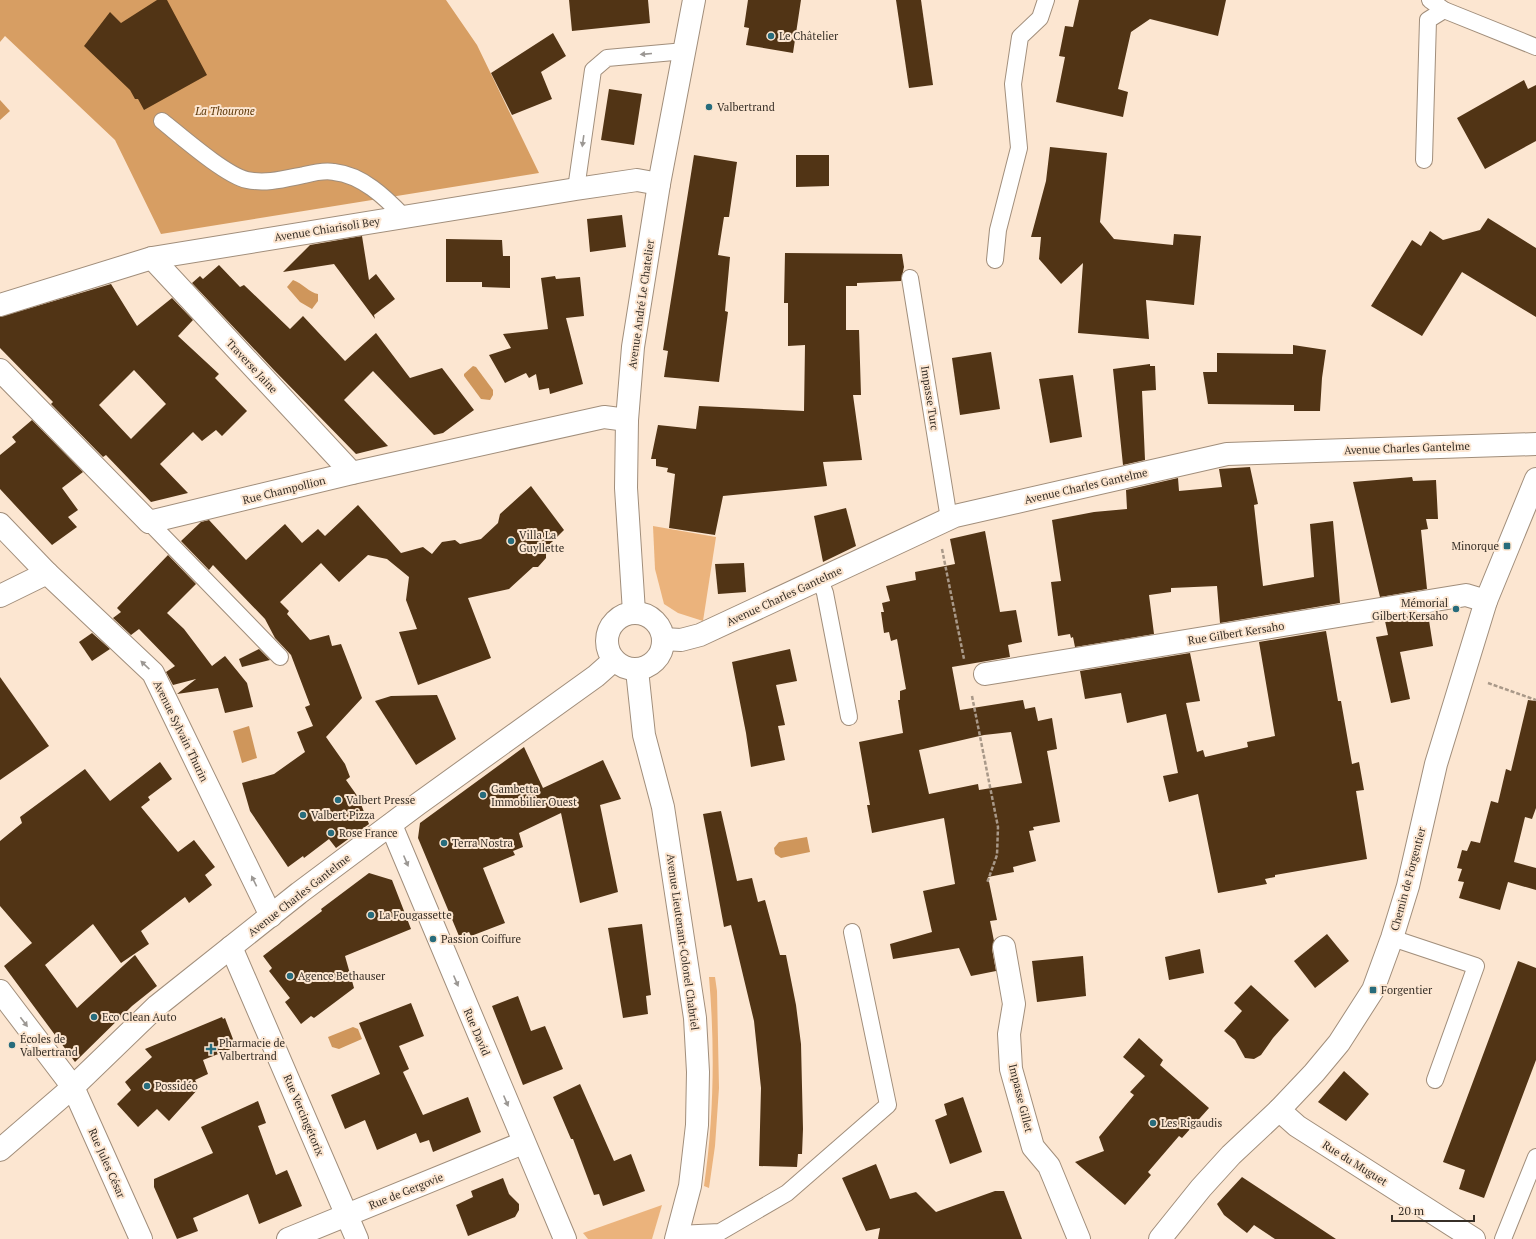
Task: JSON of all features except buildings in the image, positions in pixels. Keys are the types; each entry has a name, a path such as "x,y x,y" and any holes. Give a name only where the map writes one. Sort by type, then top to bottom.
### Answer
{"street":[{"name":"Avenue André Le Chatelier","path":"634,612 626,488 627,420 633,347 659,184 694,0"},
{"name":"Avenue Chiarisoli Bey","path":"0,305 152,258 637,180 659,184"},
{"name":"Traverse Jaine","path":"152,258 352,473"},
{"path":"0,370 150,522"},
{"name":"Rue Champollion","path":"150,522 352,473 604,417 627,420"},
{"name":"Avenue Charles Gantelme","path":"663,639 681,640 700,635 955,516 1227,454 1536,444"},
{"name":"Chemin de Forgentier","path":"1160,1239 1201,1188 1226,1161 1279,1110 1339,1043 1373,990 1392,938 1408,886 1436,764 1486,601 1507,546 1536,479"},
{"name":"Avenue Sylvain Thurin","path":"0,524 47,572 153,673 271,916"},
{"path":"0,596 47,572"},
{"name":"Rue Gilbert Kersaho","path":"985,674 1466,595 1486,601"},
{"path":"634,612 642,613 654,620 662,630 663,639 663,648 659,656 646,667 637,670 621,666 614,660 609,651 606,640 614,621 623,615 634,612"},
{"name":"Avenue Charles Gantelme","path":"0,1150 73,1087 157,1006 271,916 391,825 596,676 614,660"},
{"name":"Avenue Lieutenant-Colonel Chabriel","path":"637,670 644,735 663,807 695,1018 698,1072 697,1125 690,1186 677,1237"},
{"name":"Rue David","path":"391,825 523,1143 565,1239"},
{"name":"Rue Vercingétorix","path":"231,947 357,1239"},
{"name":"Impasse Gillet","path":"1004,947 1014,1004 1009,1034 1011,1069 1033,1146 1049,1166 1078,1239"},
{"name":"Rue Jules César","path":"0,991 73,1087 141,1239"},
{"name":"Rue du Muguet","path":"1279,1110 1297,1126 1474,1239"},
{"name":"Rue de Gergovie","path":"288,1239 523,1143"}],"lane":[{"path":"995,260 998,230 1019,148 1013,84 1020,37 1040,18 1046,0"},
{"path":"1430,0 1444,10 1536,47"},
{"path":"1424,160 1428,20 1444,10"},
{"path":"576,189 593,70 607,58 685,51"},
{"path":"162,121 222,167 246,180 273,182 305,174 333,171 358,179 386,198 404,217"},
{"name":"Impasse Turc","path":"910,278 943,522"},
{"path":"150,522 280,657"},
{"path":"820,580 825,593 849,717"},
{"path":"677,1237 720,1232 787,1193 888,1106 852,932"},
{"path":"1392,938 1476,966 1435,1080"},
{"path":"1503,1239 1536,1157"}],"path":[{"path":"943,522 965,664"},
{"path":"1463,674 1536,700"},
{"path":"972,695 998,827 997,855 987,883"}],"shaded area":[{"path":"0,100 10,111 0,120"},
{"path":"293,280 318,294 318,301 312,309 300,302 287,287"},
{"path":"473,366 476,367 493,390 493,395 490,400 481,399 464,376 464,374"},
{"path":"653,526 716,537 703,621 678,613 664,604 655,569"},
{"path":"249,726 257,758 242,763 233,731"},
{"path":"807,837 810,852 781,858 775,854 774,848 779,842"},
{"path":"709,977 715,977 717,991 719,1088 715,1146 709,1188 704,1186 712,1108 713,1056"},
{"path":"353,1027 358,1029 362,1039 339,1049 332,1047 328,1037"},
{"path":"662,1205 652,1239 588,1239 583,1233"}],"green space":[{"name":"La Thourone","path":"0,0 446,0 477,45 539,173 161,234 115,140 5,36 0,42"}],"place":[{"name":"Le Châtelier","path":"771,36"},
{"name":"Valbertrand","path":"709,107"},
{"name":"Villa La Guyllette","path":"511,541"},
{"name":"Minorque","path":"1507,546"},
{"name":"Mémorial Gilbert Kersaho","path":"1456,609"},
{"name":"Gambetta Immobilier Ouest","path":"483,795"},
{"name":"Valbert Presse","path":"338,800"},
{"name":"Valbert Pizza","path":"303,815"},
{"name":"Rose France","path":"331,833"},
{"name":"Terra Nostra","path":"444,843"},
{"name":"La Fougassette","path":"371,915"},
{"name":"Passion Coiffure","path":"433,939"},
{"name":"Agence Bethauser","path":"290,976"},
{"name":"Forgentier","path":"1373,990"},
{"name":"Eco Clean Auto","path":"94,1017"},
{"name":"Écoles de Valbertrand","path":"12,1045"},
{"name":"Pharmacie de Valbertrand","path":"211,1049"},
{"name":"Possidéo","path":"147,1086"},
{"name":"Les Rigaudis","path":"1153,1123"}]}
